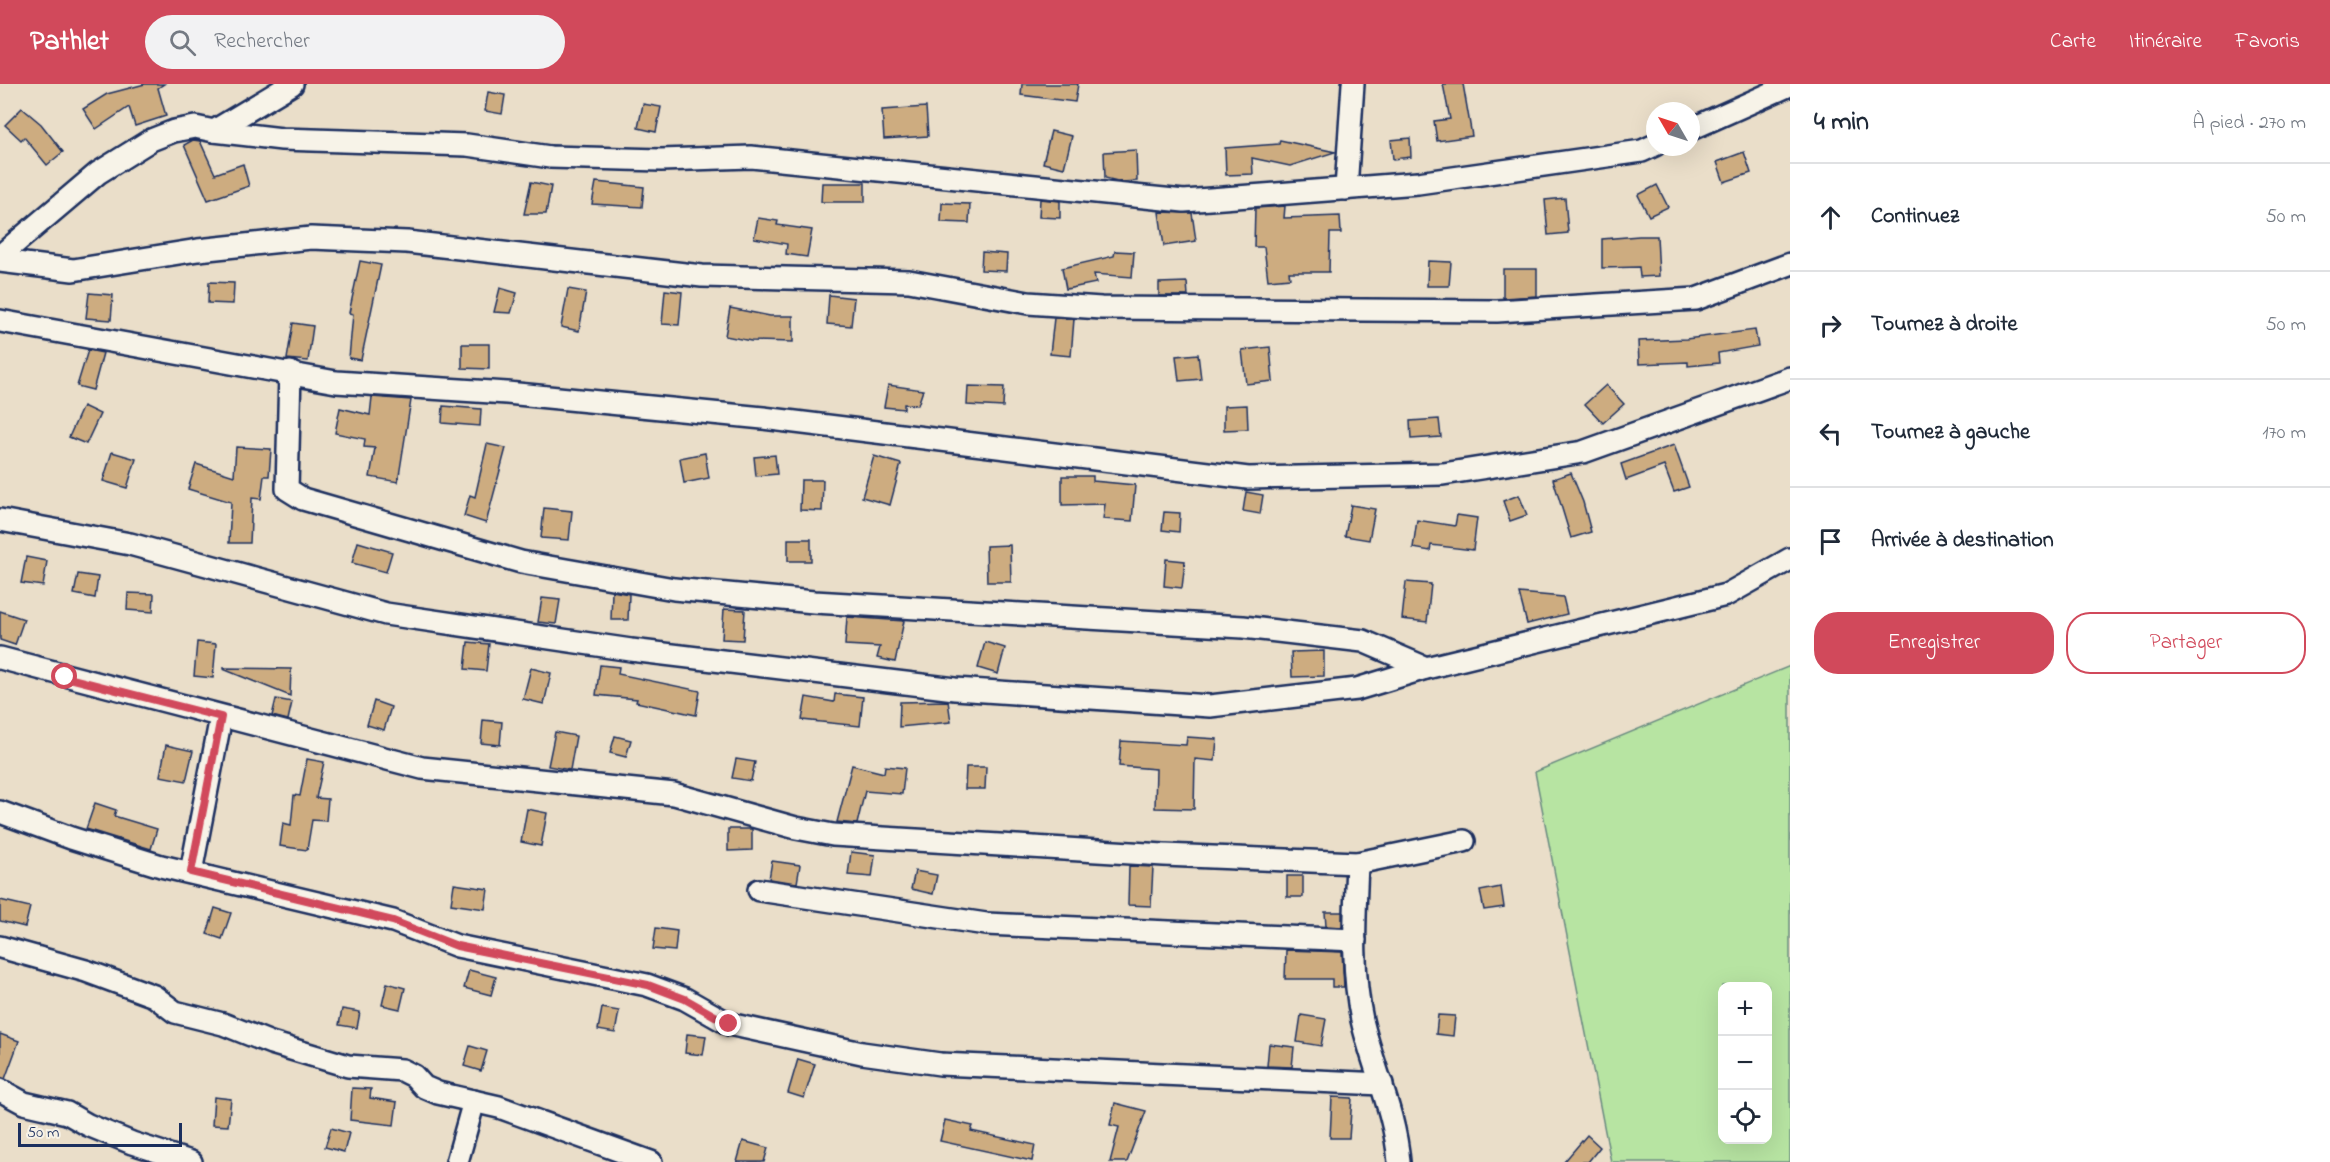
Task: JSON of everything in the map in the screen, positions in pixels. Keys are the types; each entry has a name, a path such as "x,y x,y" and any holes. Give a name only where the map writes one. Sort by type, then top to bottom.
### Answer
{"street":[{"path":"214,131 292,84"},
{"path":"1346,189 1353,84"},
{"path":"1700,125 1790,85"},
{"path":"0,256 98,173 151,140 174,131 195,127 282,139 466,145 550,157 661,160 751,157 1184,201 1442,180 1646,149"},
{"path":"0,261 73,270 198,250 311,238 407,242 676,274 909,281 1028,303 1101,308 1485,311 1696,299 1790,264"},
{"path":"0,321 336,382 507,393 763,418 1248,478 1443,474 1583,452 1790,378"},
{"path":"290,372 287,489 303,499 521,562 674,589 790,600 1265,629 1363,641 1426,668"},
{"path":"0,520 130,544 386,614 631,650 955,689 1210,706 1357,689 1426,668 1726,595 1790,559"},
{"path":"0,658 422,768 674,794 796,828 833,835 1164,855 1357,863 1464,841"},
{"path":"191,872 221,717"},
{"path":"0,812 71,838 191,872 393,921 457,946 648,985 685,999 729,1024 754,1031 901,1060 1382,1084"},
{"path":"1357,863 1354,940 1362,1017 1397,1131 1399,1162"},
{"path":"759,890 986,924 1354,940"},
{"path":"0,947 86,971 154,996 175,1012 223,1024 271,1043 348,1066 402,1070 414,1076 424,1087 499,1107 651,1162"},
{"path":"0,1090 24,1103 67,1113 88,1125 132,1143 191,1162"},
{"path":"457,1162 474,1101"}],"green space":[{"path":"1790,666 1790,1162 1611,1162 1535,772"}],"building":[{"path":"145,84 164,84 158,88 166,116 135,126 129,107 96,129 83,109 107,94"},
{"path":"1022,84 1078,84 1075,102 1021,95"},
{"path":"1443,84 1463,84 1472,136 1437,141 1434,121 1450,119"},
{"path":"488,92 505,95 502,114 485,111"},
{"path":"643,104 661,107 656,132 638,128"},
{"path":"926,107 928,136 884,139 882,110"},
{"path":"22,108 41,124 63,152 47,165 24,137 21,140 5,125"},
{"path":"1051,131 1072,136 1064,168 1043,163"},
{"path":"1410,138 1411,157 1393,159 1391,140"},
{"path":"193,140 200,141 215,174 243,164 249,186 208,200 184,145"},
{"path":"1280,140 1335,152 1290,166 1252,158 1253,174 1226,175 1225,148 1279,144"},
{"path":"1136,150 1137,181 1122,182 1105,178 1104,152"},
{"path":"1744,152 1751,173 1724,182 1717,162"},
{"path":"531,182 551,186 546,214 524,214"},
{"path":"596,182 644,187 642,207 592,204"},
{"path":"822,183 865,183 865,202 821,202"},
{"path":"1657,185 1668,207 1649,216 1638,195"},
{"path":"1565,198 1568,233 1548,235 1545,200"},
{"path":"1040,199 1060,201 1060,218 1039,217"},
{"path":"942,203 970,204 969,223 941,222"},
{"path":"1285,206 1284,218 1340,216 1341,233 1330,233 1329,272 1289,272 1290,278 1268,280 1264,247 1254,247 1255,208"},
{"path":"1159,212 1192,213 1196,241 1164,246"},
{"path":"758,218 778,221 777,225 812,230 807,257 786,254 787,244 754,238"},
{"path":"1657,236 1659,276 1640,277 1639,267 1602,268 1602,239"},
{"path":"1115,251 1134,252 1132,277 1094,274 1096,283 1066,289 1062,268 1114,256"},
{"path":"982,252 1007,254 1006,271 981,270"},
{"path":"360,261 381,265 361,360 349,358 353,314 349,313"},
{"path":"1428,261 1451,262 1449,286 1427,286"},
{"path":"1503,269 1537,269 1537,296 1503,298"},
{"path":"209,282 234,283 233,304 208,303"},
{"path":"1187,282 1188,296 1159,296 1159,283"},
{"path":"500,288 517,293 511,313 494,312"},
{"path":"568,289 586,292 579,331 561,327"},
{"path":"665,290 682,292 679,325 662,324"},
{"path":"89,293 113,295 111,320 86,318"},
{"path":"829,295 854,298 851,326 827,324"},
{"path":"730,308 770,316 793,316 793,342 751,341 725,336"},
{"path":"1054,318 1074,319 1071,356 1050,354"},
{"path":"293,323 313,326 308,361 287,359"},
{"path":"1755,330 1758,346 1718,353 1719,363 1688,366 1688,362 1639,364 1638,341 1686,339"},
{"path":"462,344 489,344 489,369 462,368"},
{"path":"1270,347 1273,381 1246,384 1242,350"},
{"path":"88,350 103,353 93,390 77,386"},
{"path":"1198,354 1201,379 1179,381 1176,356"},
{"path":"888,385 923,390 918,405 904,404 904,409 884,407"},
{"path":"1606,385 1624,404 1603,423 1585,404"},
{"path":"968,386 1004,387 1003,407 967,405"},
{"path":"372,397 411,400 398,482 370,477 375,448 364,447 365,439 335,433 340,408 370,415"},
{"path":"1247,405 1248,429 1224,430 1224,406"},
{"path":"83,406 100,414 86,444 69,437"},
{"path":"443,406 481,409 480,426 442,423"},
{"path":"1439,419 1441,437 1411,439 1410,421"},
{"path":"487,444 506,448 486,523 464,516 470,495 475,497"},
{"path":"1674,445 1689,487 1674,492 1664,466 1626,480 1621,464"},
{"path":"236,447 271,449 269,476 264,476 261,499 252,498 250,543 229,543 231,502 188,489 196,464 234,476"},
{"path":"112,452 136,459 127,488 103,481"},
{"path":"705,453 709,478 684,483 680,458"},
{"path":"775,455 777,474 756,476 754,457"},
{"path":"874,456 901,464 890,505 862,497"},
{"path":"1571,473 1583,502 1591,532 1571,538 1553,479"},
{"path":"1062,476 1093,476 1093,481 1135,485 1132,521 1103,519 1105,504 1062,505"},
{"path":"801,480 823,480 822,511 800,510"},
{"path":"1246,492 1263,495 1260,514 1243,511"},
{"path":"1519,495 1527,515 1510,521 1503,501"},
{"path":"1351,505 1375,509 1369,540 1345,536"},
{"path":"544,508 572,511 569,540 541,538"},
{"path":"1164,512 1180,513 1179,532 1162,530"},
{"path":"1457,515 1477,518 1473,550 1431,545 1430,551 1413,548 1417,520 1455,526"},
{"path":"788,539 811,539 811,561 788,561"},
{"path":"358,542 392,552 386,572 352,563"},
{"path":"1010,545 1011,582 987,582 986,546"},
{"path":"26,557 47,561 43,586 21,583"},
{"path":"1166,559 1185,561 1182,588 1164,586"},
{"path":"78,574 98,577 95,598 74,594"},
{"path":"1406,582 1431,584 1427,622 1402,619"},
{"path":"612,591 629,594 628,620 611,620"},
{"path":"128,593 154,594 153,612 127,610"},
{"path":"1519,593 1563,597 1567,614 1527,624"},
{"path":"542,598 560,600 556,624 538,622"},
{"path":"724,609 745,610 743,640 722,639"},
{"path":"0,611 24,619 15,645 0,640"},
{"path":"847,617 904,621 895,662 877,658 880,647 845,645"},
{"path":"197,642 216,644 213,678 194,676"},
{"path":"468,642 489,644 486,671 465,669"},
{"path":"985,642 1005,648 998,674 978,668"},
{"path":"1324,651 1324,676 1292,677 1291,652"},
{"path":"600,665 619,667 618,674 700,691 696,715 636,702 637,699 596,695"},
{"path":"531,668 551,673 544,704 523,699"},
{"path":"223,669 291,669 290,696"},
{"path":"835,694 863,697 860,726 802,720 806,697 834,702"},
{"path":"276,699 292,702 288,720 272,716"},
{"path":"374,701 391,707 384,730 367,725"},
{"path":"948,701 951,722 899,727 900,702"},
{"path":"483,720 502,722 500,745 481,743"},
{"path":"555,732 576,736 570,770 548,766"},
{"path":"615,736 631,740 626,757 610,753"},
{"path":"1187,737 1217,739 1215,761 1195,759 1194,809 1155,808 1156,769 1119,766 1121,741 1186,745"},
{"path":"166,745 193,751 186,781 160,776"},
{"path":"307,759 324,762 316,798 328,799 326,821 312,820 307,850 280,846 283,823 291,825 294,795 300,796"},
{"path":"736,759 755,762 751,781 732,778"},
{"path":"852,765 884,773 885,766 905,768 902,794 865,791 857,824 837,822"},
{"path":"966,767 986,767 985,789 965,789"},
{"path":"95,803 116,810 114,816 157,829 151,849 86,829"},
{"path":"527,809 547,813 541,846 521,842"},
{"path":"728,829 752,829 752,850 728,851"},
{"path":"851,852 875,855 872,877 848,875"},
{"path":"772,861 800,865 797,883 769,879"},
{"path":"1129,866 1153,867 1151,906 1128,905"},
{"path":"915,871 937,875 933,894 911,889"},
{"path":"1287,876 1303,876 1303,897 1287,897"},
{"path":"454,884 488,889 485,909 451,904"},
{"path":"1501,887 1504,907 1484,910 1480,891"},
{"path":"0,900 30,907 25,927 0,921"},
{"path":"215,908 231,913 222,939 207,934"},
{"path":"1325,912 1342,912 1342,927 1326,926"},
{"path":"656,928 677,931 675,951 653,949"},
{"path":"1286,950 1342,952 1344,987 1332,987 1332,979 1285,979"},
{"path":"469,970 496,977 491,995 464,988"},
{"path":"387,983 405,988 400,1009 382,1005"},
{"path":"602,1008 619,1011 615,1033 598,1030"},
{"path":"342,1009 360,1012 357,1028 339,1025"},
{"path":"1301,1015 1326,1019 1321,1046 1297,1042"},
{"path":"1438,1015 1455,1016 1453,1036 1436,1034"},
{"path":"0,1034 19,1041 5,1079 0,1077"},
{"path":"687,1034 706,1036 703,1055 685,1053"},
{"path":"1269,1044 1294,1047 1292,1067 1267,1066"},
{"path":"470,1046 487,1051 481,1071 464,1066"},
{"path":"798,1059 815,1064 804,1098 788,1093"},
{"path":"352,1088 371,1089 370,1098 397,1102 394,1125 350,1120"},
{"path":"214,1097 231,1099 228,1126 212,1125"},
{"path":"1332,1097 1352,1098 1349,1138 1330,1138"},
{"path":"1115,1103 1146,1111 1127,1162 1110,1162 1119,1127 1110,1125"},
{"path":"945,1120 973,1126 971,1131 1035,1145 1032,1161 940,1141"},
{"path":"331,1128 349,1133 344,1152 325,1147"},
{"path":"1587,1135 1600,1147 1588,1162 1564,1162"},
{"path":"743,1141 768,1148 764,1162 737,1162"}],"route":[{"path":"65,677 221,717 191,872 393,921 457,946 648,985 685,999 729,1024"}]}
